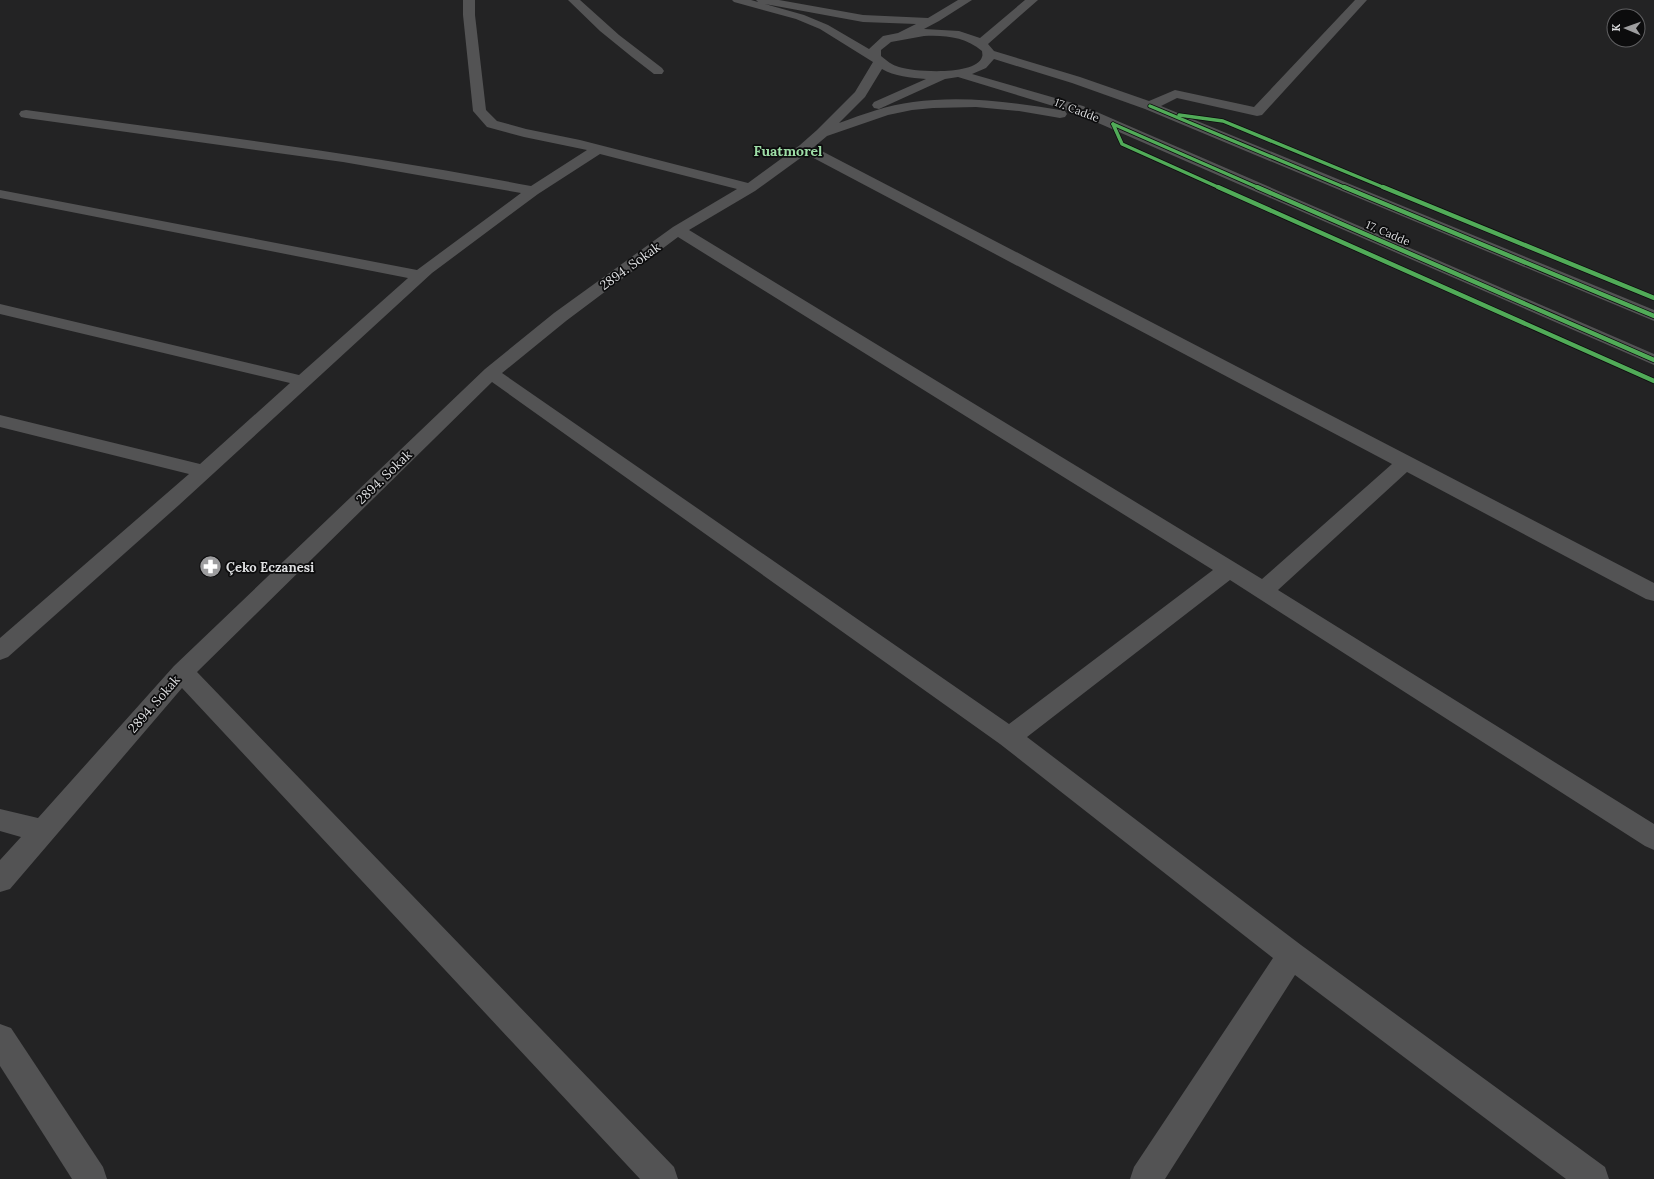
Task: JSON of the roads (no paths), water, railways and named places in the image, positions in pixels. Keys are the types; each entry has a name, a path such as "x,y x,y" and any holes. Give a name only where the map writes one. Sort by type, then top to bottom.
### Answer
{"street":[{"path":"470,0 469,15 480,111 492,124 598,149 750,188"},
{"path":"574,0 604,29 658,71"},
{"path":"738,0 800,18 824,27 888,67 903,72 922,75 951,74 972,70 982,64 988,58 985,48 1032,0"},
{"path":"762,0 869,20 902,22 935,20"},
{"path":"822,133 860,94 877,59 875,48 887,39 902,35 935,20 966,0"},
{"path":"1150,106 1175,94 1257,112 1361,0"},
{"name":"17. Cadde","path":"902,35 918,32 936,32 959,35 985,48 1150,106 1654,316"},
{"path":"822,133 860,116 888,100 951,74"},
{"name":"17. Cadde","path":"951,74 1078,109 1654,360"},
{"path":"822,133 893,110 927,105 966,103 1018,108 1113,124"},
{"path":"26,114 471,178 533,191"},
{"name":"2894. Sokak","path":"0,880 182,672 491,373 560,317 678,230 750,188 805,148 822,133"},
{"path":"805,148 1654,593"},
{"path":"0,651 204,471 420,275 533,191 598,149"},
{"path":"0,194 420,275"},
{"path":"678,230 1229,569 1654,838"},
{"path":"0,309 302,381"},
{"path":"491,373 1009,737 1290,955 1593,1179"},
{"path":"0,421 204,471"},
{"path":"1264,591 1405,463"},
{"path":"1009,737 1229,569"},
{"path":"182,672 662,1179"},
{"path":"0,820 43,831"},
{"path":"1146,1179 1290,955"},
{"path":"0,1039 91,1179"}],"place":[{"name":"Çeko Eczanesi","path":"211,567"}],"district":[{"name":"Fuatmorel","path":"788,151"}]}
